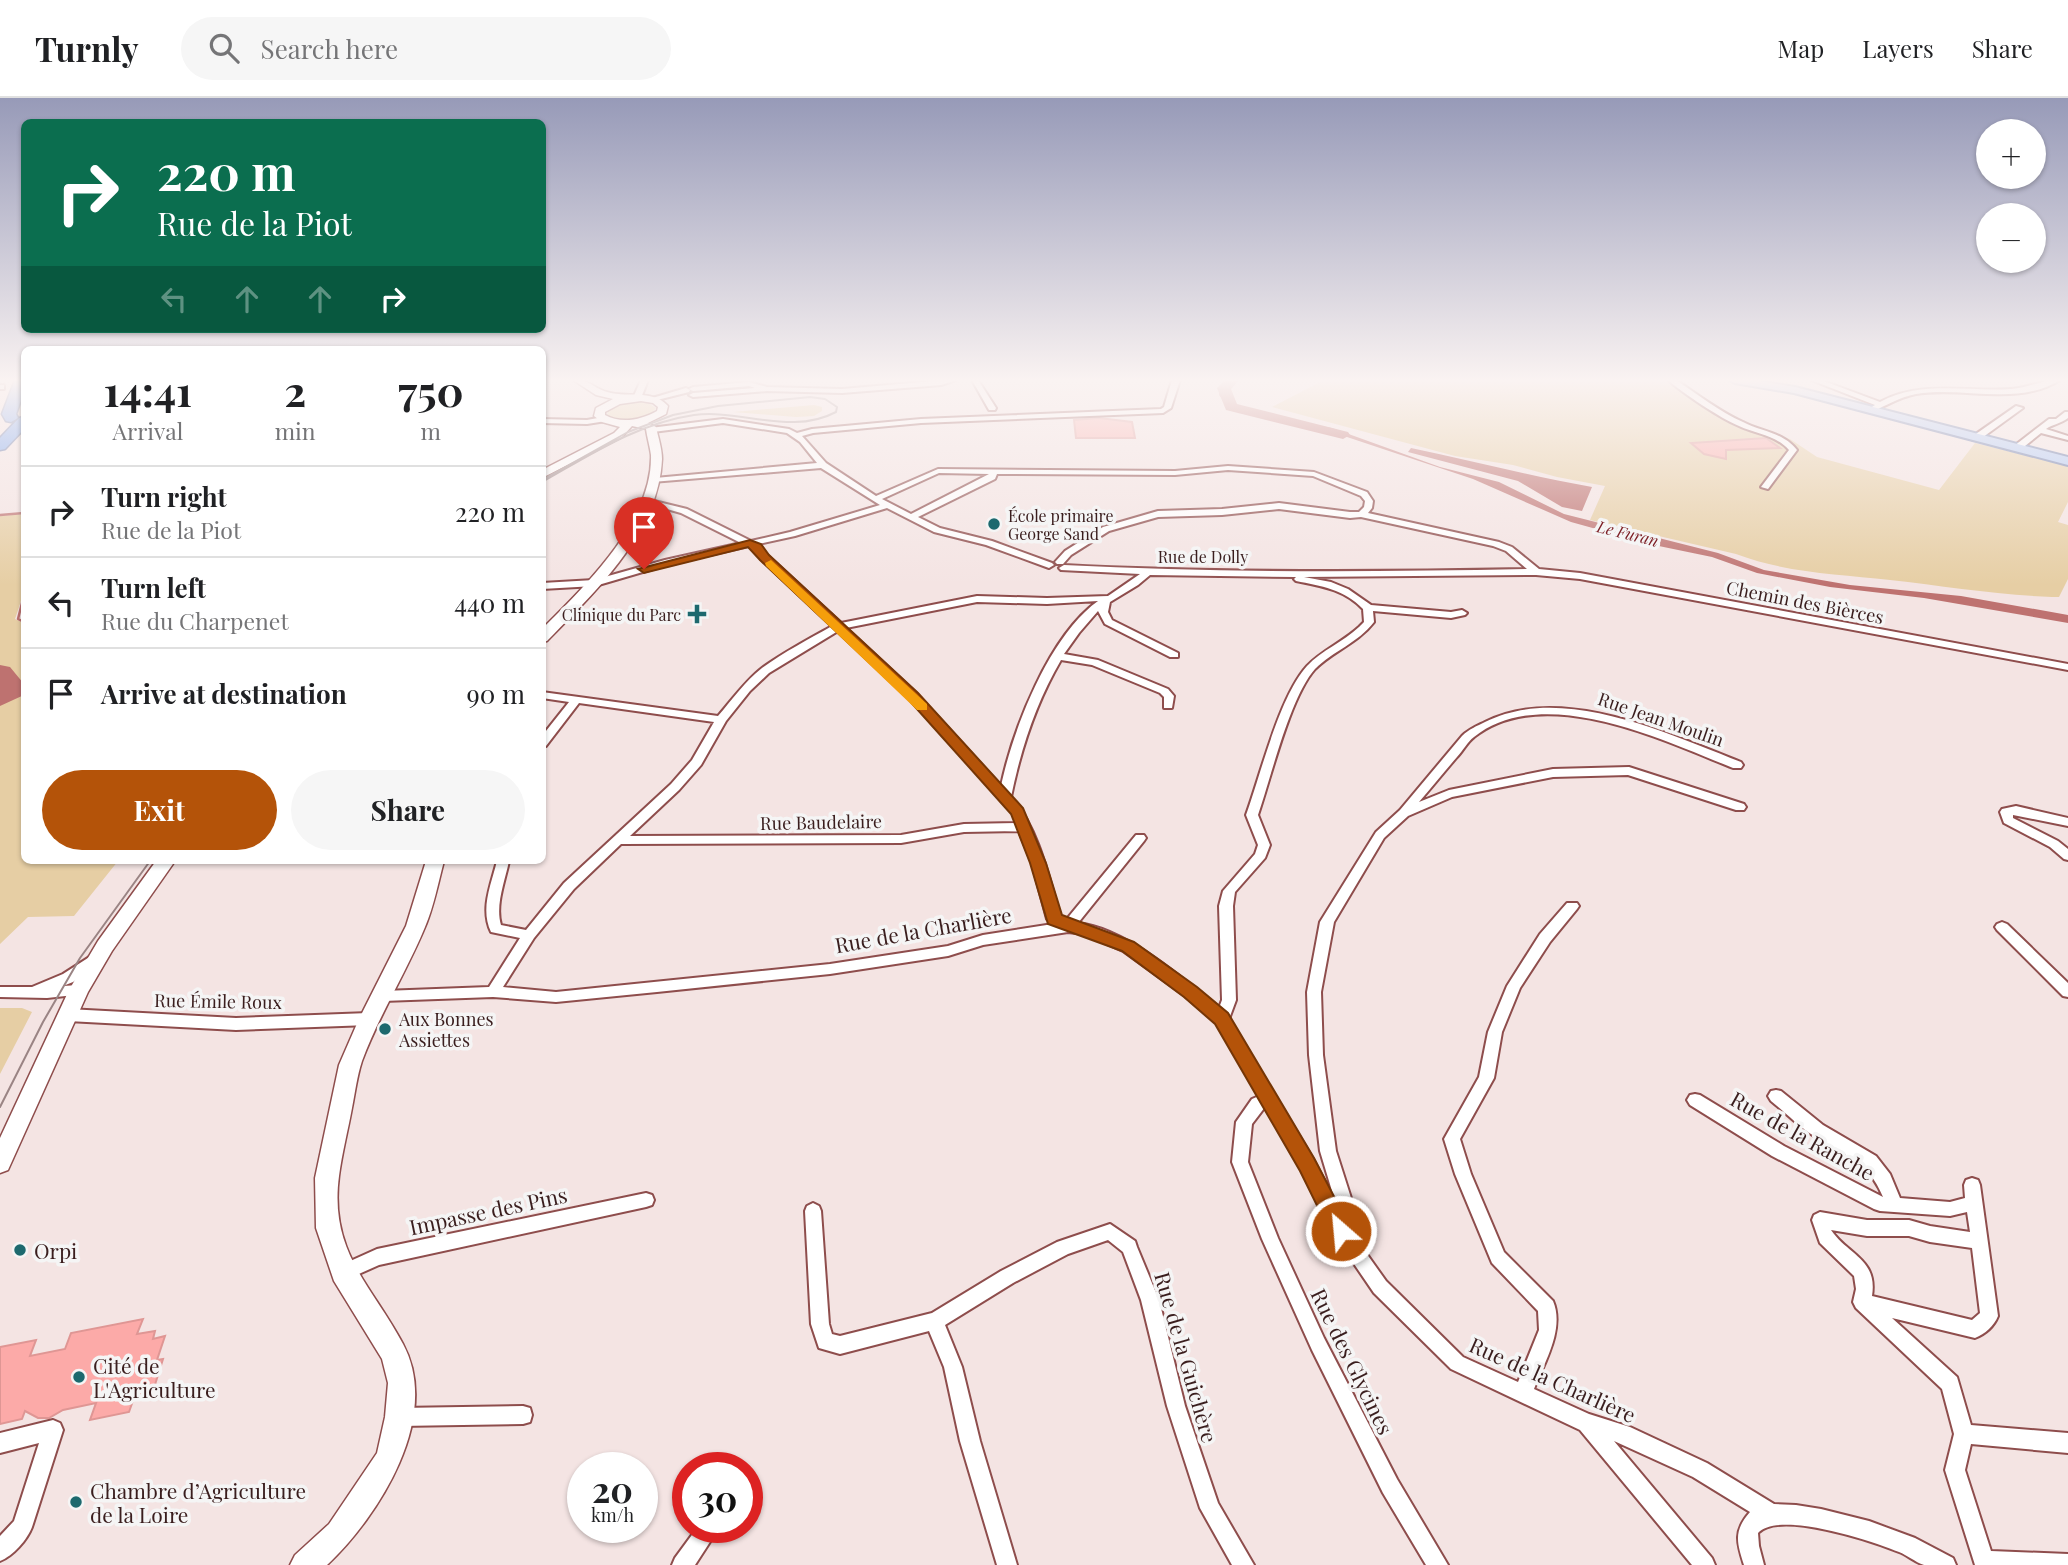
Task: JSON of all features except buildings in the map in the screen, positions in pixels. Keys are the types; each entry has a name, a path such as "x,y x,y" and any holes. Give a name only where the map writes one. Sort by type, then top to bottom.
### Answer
{"main road":[{"path":"2017,449 2068,461"}],"street":[{"path":"546,473 591,448"},
{"path":"546,634 595,583 647,507 655,480 656,448"},
{"path":"809,448 823,465 875,499 937,530 989,542 1049,565 1055,570 1062,565 1068,553 1106,529 1158,514 1222,512 1279,506 1340,515 1360,514 1509,549 1536,572"},
{"path":"1765,487 1792,448"},
{"path":"655,480 823,465"},
{"path":"875,499 938,471 1175,472 1228,468 1314,474 1364,494 1369,501 1368,509 1360,514"},
{"path":"911,517 992,477 993,471"},
{"path":"546,586 595,583 668,562 750,544 888,505"},
{"path":"647,507 684,511 757,547 913,696 1018,812 1038,863 1054,919 1069,927 1140,838"},
{"path":"1062,565 1148,572"},
{"name":"Rue de Dolly","path":"1005,798 1027,717 1058,656 1089,614 1106,598 1148,572 1367,575 1536,572"},
{"path":"1273,572 1285,578 1330,584 1348,591 1368,608 1451,615 1462,613"},
{"name":"Chemin des Bièrces","path":"1536,572 1609,581 2068,667"},
{"path":"493,992 529,935 569,886 675,788 697,762 721,720 746,689 765,671 838,627 976,599 1047,601 1106,598 1103,612 1108,622 1174,655"},
{"path":"1222,1019 1229,1000 1226,906 1229,891 1261,855 1264,845 1252,815 1256,803 1303,678 1310,668 1362,632 1369,622 1368,608"},
{"path":"1058,656 1094,662 1164,691 1169,696 1168,706"},
{"path":"546,695 721,720"},
{"path":"546,739 577,699"},
{"name":"Rue Jean Moulin","path":"1341,1231 1343,1198 1328,1151 1316,1055 1314,992 1327,922 1380,835 1404,813 1471,733 1507,716 1552,711 1591,714 1636,727 1737,765"},
{"name":"Rue Jean Moulin","path":"1404,813 1449,794 1553,773 1629,771 1740,807"},
{"path":"2068,822 2016,810 2006,812 2008,820 2054,844 2068,856"},
{"name":"Rue Baudelaire","path":"617,840 901,839 964,828 1024,827"},
{"path":"0,1163 79,990 105,946 164,864"},
{"path":"305,1565 339,1534 389,1459 399,1417 401,1383 394,1353 343,1273 328,1228 327,1178 350,1065 369,1019 383,996 416,926 434,864"},
{"path":"502,864 492,917 496,929 529,935"},
{"path":"1523,1393 1548,1329 1547,1307 1498,1257 1463,1174 1452,1139 1486,1078 1495,1032 1514,986 1545,938 1572,906"},
{"name":"Rue de la Charlière","path":"383,996 493,992 556,997 830,969 948,951 984,940 1069,927 1086,929 1128,947 1222,1019 1307,1164 1341,1231 1380,1287 1457,1363 1587,1423 1623,1434 1700,1470 1770,1513"},
{"path":"2002,927 2068,992"},
{"path":"33,993 82,970 105,946"},
{"path":"0,992 79,990"},
{"name":"Rue Émile Roux","path":"68,1015 236,1024 369,1019"},
{"path":"1776,1096 1817,1130 1871,1161 1906,1215 1897,1228"},
{"name":"Rue des Glycines","path":"1269,1098 1257,1104 1244,1122 1240,1162 1270,1239 1318,1344 1390,1486 1438,1565"},
{"name":"Rue de la Ranche","path":"1695,1100 1814,1171 1880,1204 1950,1209 1973,1203"},
{"path":"1307,1164 1323,1160 1328,1151"},
{"path":"1862,1302 1975,1329 1989,1316 1972,1185"},
{"name":"Impasse des Pins","path":"343,1273 377,1257 646,1200"},
{"name":"Rue de la Guichère","path":"813,1210 820,1324 824,1342 840,1345 934,1321 951,1314 1007,1277 1063,1248 1110,1232 1129,1247 1146,1289 1177,1406 1210,1508 1244,1565"},
{"path":"1862,1302 1866,1286 1862,1272 1856,1262 1826,1239 1819,1220 1867,1228 1909,1228 1978,1241"},
{"path":"1862,1302 1950,1384 1964,1434 1955,1470 1985,1563 2068,1564"},
{"path":"934,1321 953,1367 970,1441 1007,1565"},
{"path":"399,1417 523,1415"},
{"path":"1587,1423 1705,1565"},
{"path":"0,1443 52,1430 22,1527 0,1551"},
{"path":"1964,1434 2068,1443"},
{"path":"1754,1565 1748,1539 1749,1526 1756,1518 1770,1513 1841,1522 1904,1544 1946,1565"},
{"path":"682,1565 698,1543"}],"shaded area":[{"path":"1427,448 1804,448 1817,457 1939,490 1971,448 1997,448 2068,466 2068,502 2058,522 2068,525 2068,579 2059,597 2052,597 1812,572 1774,565 1590,520 1605,486 1513,465"},
{"path":"21,514 21,601 15,619 21,622 21,864 116,864 74,916 28,917 0,944 0,516"},
{"path":"0,1008 22,1008 32,1012 0,1074"}],"water":[{"name":"Le Furan","path":"1381,448 1499,482 1564,514 1718,553 1764,570 1850,585 1961,596 2068,615 2068,623 1924,598 1830,587 1757,573 1712,557 1654,545 1571,522 1473,479"},
{"path":"1413,448 1592,487 1582,511 1562,507 1518,481 1408,452"},
{"path":"0,665 10,667 21,680 21,696 0,706"}],"waterway":[{"path":"0,515 21,513"},
{"path":"21,607 18,619 21,620"}],"tram line":[{"path":"546,478 599,448"},
{"path":"546,480 601,448"},
{"path":"0,1107 43,1022 80,958 148,864"}],"slow traffic":[{"path":"771,563 922,707"}],"place":[{"name":"École primaire George Sand","path":"994,524"},
{"name":"Clinique du Parc","path":"697,614"},
{"name":"Aux Bonnes Assiettes","path":"385,1029"},
{"name":"Orpi","path":"20,1250"},
{"name":"Cité de L'Agriculture","path":"79,1377"},
{"name":"Chambre d’Agriculture de la Loire","path":"76,1502"}],"route":[{"path":"644,569 750,544 757,547 764,557 913,696 1018,812 1038,863 1054,919 1061,924 1086,929 1128,947 1222,1019 1307,1164 1341,1231"}]}
